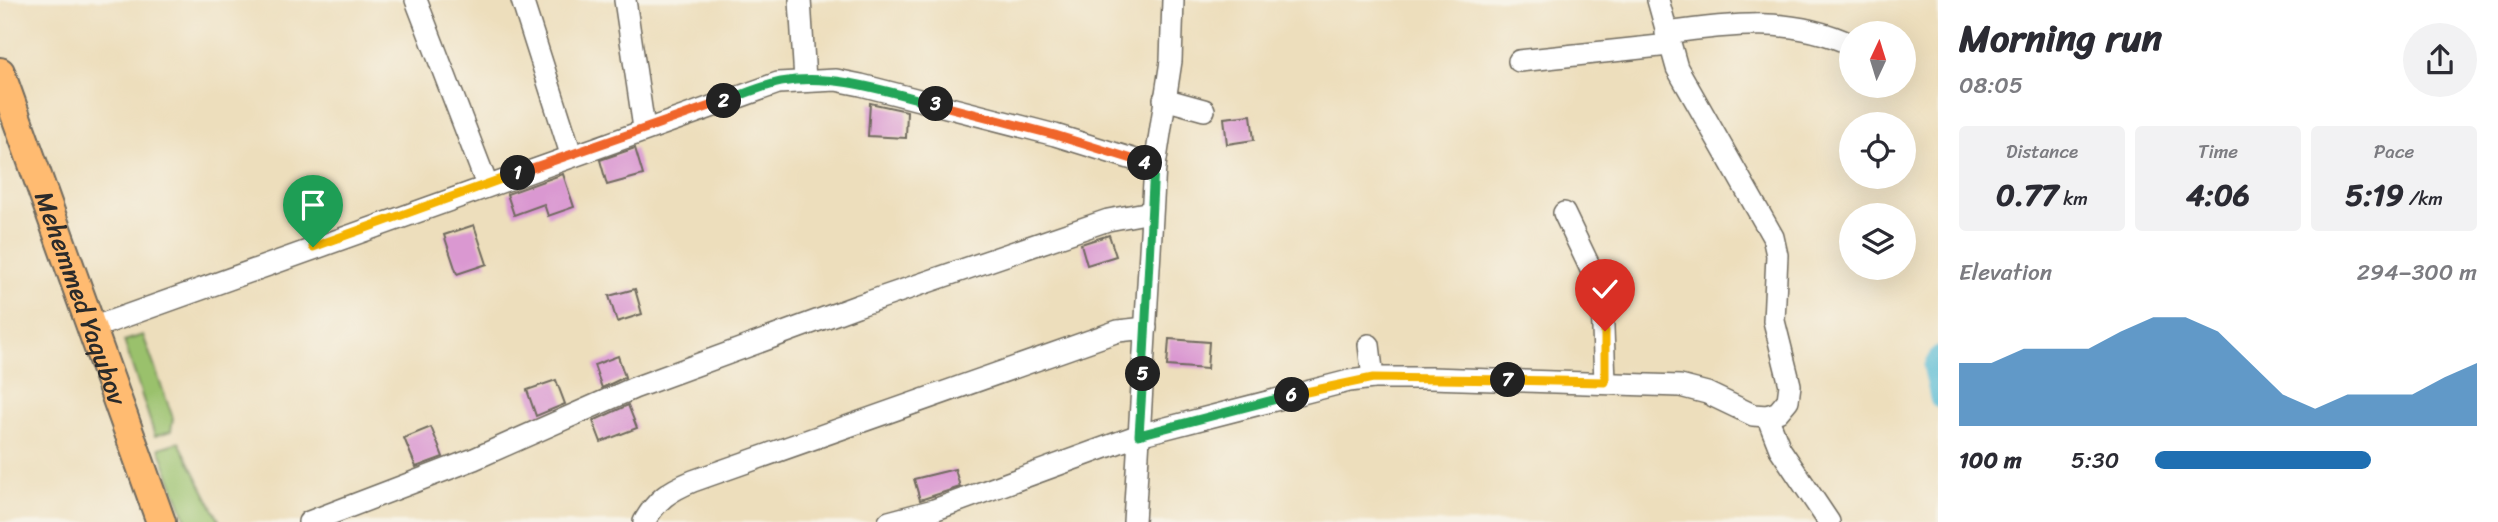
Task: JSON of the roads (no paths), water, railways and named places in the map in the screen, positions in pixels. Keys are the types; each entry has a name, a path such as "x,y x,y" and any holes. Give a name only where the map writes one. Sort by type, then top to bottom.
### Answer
{"main road":[{"name":"Mehemmed Yaqubov","path":"0,72 162,522"}],"street":[{"path":"416,0 487,185"},
{"path":"522,0 571,154"},
{"path":"625,0 644,128"},
{"path":"800,0 805,80"},
{"path":"1134,522 1154,166 1174,37 1174,0"},
{"path":"889,522 934,510 1139,435 1247,406 1373,378 1680,386 1707,393 1753,415 1767,416 1778,412 1788,400 1790,385 1774,321 1777,255 1773,237 1678,68 1658,0"},
{"path":"1519,61 1668,39 1734,24 1807,27 1839,40"},
{"path":"92,328 571,154 778,83 805,80 861,85 1055,135 1154,166"},
{"path":"1164,99 1204,110"},
{"path":"309,522 474,458 634,388 857,306 1095,225 1130,214 1151,212"},
{"path":"1564,212 1597,282 1602,302 1605,382"},
{"path":"644,522 662,497 693,481 1118,331 1146,328"},
{"path":"1369,345 1373,378"},
{"path":"1767,416 1780,449 1829,522"}],"waterway":[{"path":"1938,354 1931,367 1938,400"}]}
